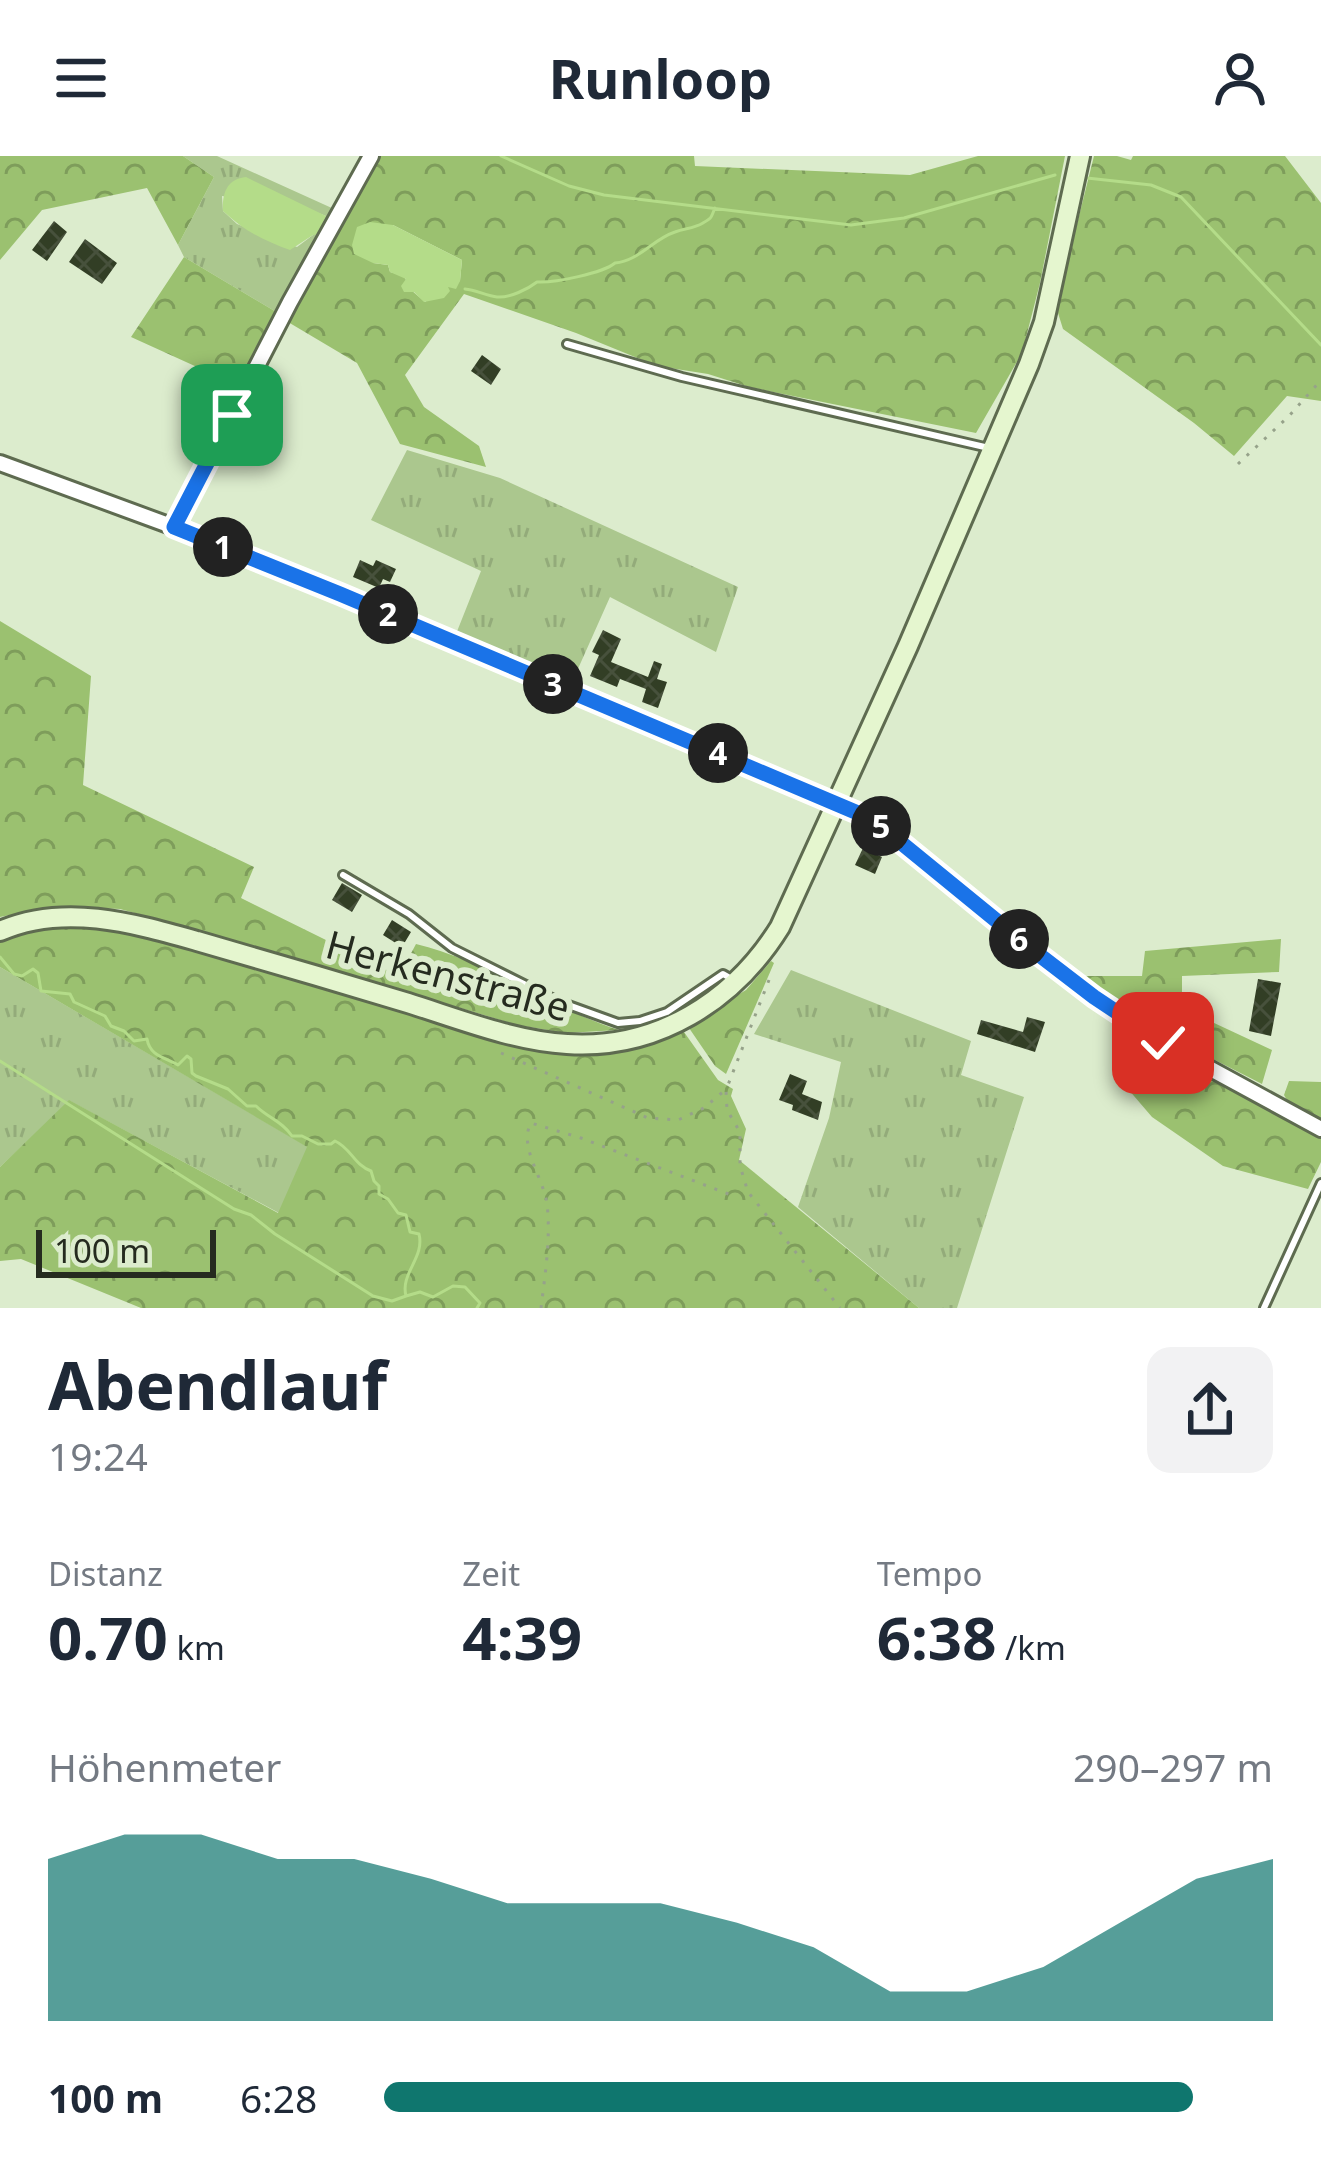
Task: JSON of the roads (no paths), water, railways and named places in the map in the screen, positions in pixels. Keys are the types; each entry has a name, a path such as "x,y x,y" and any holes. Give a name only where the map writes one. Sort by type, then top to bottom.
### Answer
{"main road":[{"name":"Herkenstraße","path":"0,931 66,916 119,921 516,1035 566,1044 647,1035 702,1010 738,982 780,927 993,449 1044,322 1080,156"}],"street":[{"path":"174,527 371,156"},
{"path":"0,463 174,527 872,819 1094,997 1163,1043 1321,1130"}],"lane":[{"path":"567,344 702,382 993,449"},
{"path":"344,875 409,914 452,948 560,1002 618,1023 667,1012 723,974 738,982"},
{"path":"1264,1308 1321,1183"}],"waterway":[{"path":"501,156 569,186 604,195 851,225 904,218 1055,175"},
{"path":"1087,178 1151,185 1181,197 1321,345"},
{"path":"465,289 502,297 537,282 600,270 631,258 667,235 703,223 715,208"},
{"path":"0,957 14,974 22,976 33,969 38,973 41,991 70,994 74,1002 105,1016 111,1026 134,1041 147,1039 163,1058 178,1065 187,1056 192,1073 228,1089 247,1106 256,1106 292,1136 318,1144 340,1144 371,1171 379,1194 406,1215 410,1232 419,1234 406,1296 420,1292 433,1297 453,1286 465,1287 480,1303 477,1308"},
{"path":"0,1061 373,1296 392,1301 406,1296"}]}
